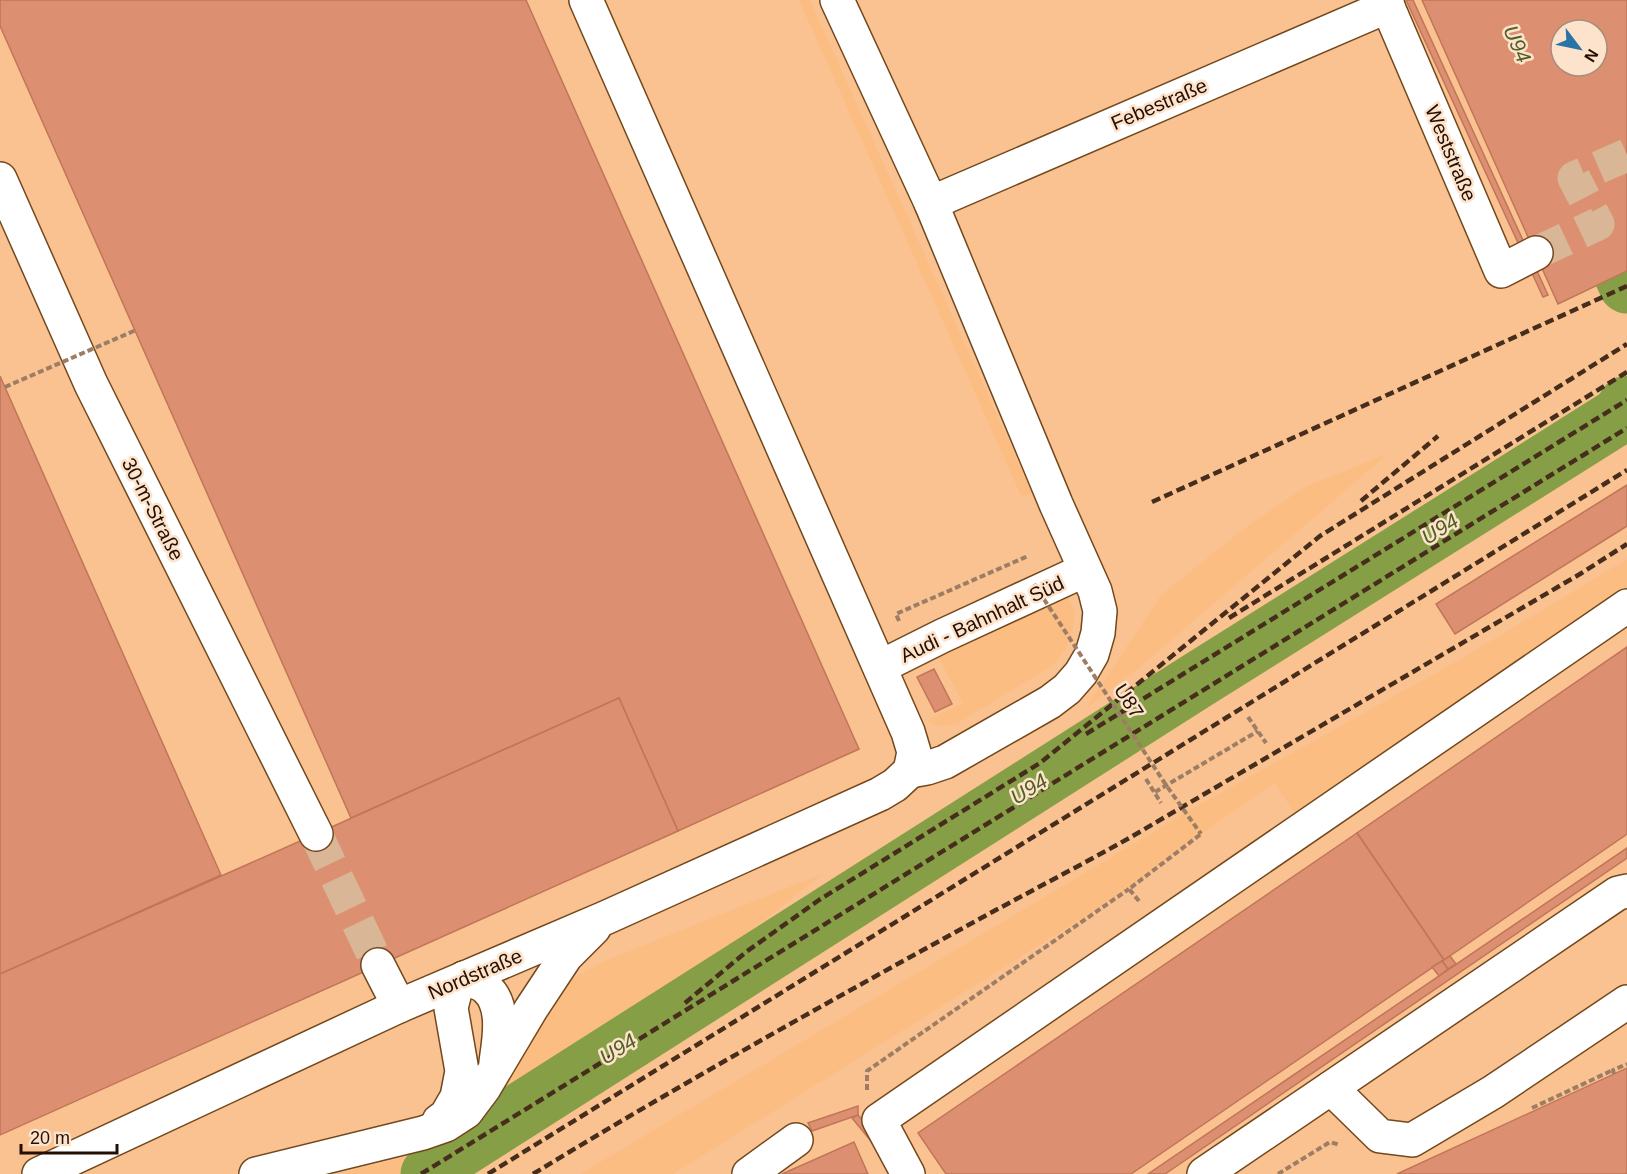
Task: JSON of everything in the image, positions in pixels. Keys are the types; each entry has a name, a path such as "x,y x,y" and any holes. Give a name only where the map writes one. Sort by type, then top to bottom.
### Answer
{"lane":[{"path":"586,0 908,732 914,752 910,771 945,762 1050,702 1067,689 1081,673 1092,654 1098,633 1100,611 1095,591 1056,504 931,203 837,0"},
{"name":"Febestraße","path":"931,203 1386,3"},
{"name":"Weststraße","path":"1386,3 1501,270 1536,253"},
{"name":"30-m-Straße","path":"0,180 91,384 316,834"},
{"name":"Audi - Bahnhalt Süd","path":"880,667 1085,570"},
{"path":"908,1174 879,1120 1627,606"},
{"name":"Nordstraße","path":"39,1174 399,1006 605,918 880,794 910,771"},
{"path":"1204,1174 1246,1162 1330,1088 1618,893 1627,891"},
{"path":"256,1174 423,1133 446,1125 466,1112 484,1088 566,956 605,918"},
{"path":"378,965 399,1006 421,1005 439,1015 456,1036"},
{"path":"423,1133 446,1116 457,1097 462,1071 451,1008 455,992 464,978 485,987 497,1001 500,1036 494,1070"},
{"path":"1330,1088 1380,1136 1412,1140 1493,1092 1627,1002"},
{"path":"749,1174 796,1140"}],"path":[{"path":"4,387 136,330"},
{"path":"903,610 1028,556"},
{"name":"U87","path":"1034,584 1166,785 1201,834 1135,884"},
{"path":"1248,717 1266,743"},
{"path":"1156,791 1258,731"},
{"path":"1146,779 1156,791 1161,803"},
{"path":"866,1094 867,1071 1129,889"},
{"path":"1614,1074 1613,1070 1627,1064"},
{"path":"1278,1174 1330,1142 1342,1146"}],"shaded area":[{"path":"0,0 1627,0 1627,1174 0,1174"},
{"path":"799,0 810,0 1032,493 1022,498"},
{"path":"1389,453 1139,668 1085,709 1161,595 1250,524 1305,487"},
{"path":"1627,559 1627,588 1294,812 1274,783 1201,834 1129,889 673,1174 580,1174 1197,806 1459,660"},
{"path":"1065,589 1074,611 1074,624 1066,649 1052,666 958,723 942,726 927,720 963,703 937,655"},
{"path":"824,873 712,961 640,1026 438,1157 410,1174 338,1174 434,1150 463,1135 488,1113 561,988 575,977 600,963"}],"building":[{"path":"0,0 526,0 859,749 678,831 619,698 351,818 0,26"},
{"path":"1406,0 1413,0 1548,295 1543,297"},
{"path":"1422,0 1627,0 1627,271 1558,304"},
{"path":"0,376 221,875 0,974"},
{"path":"1627,485 1627,526 1455,634 1436,604"},
{"path":"1627,647 1627,834 1444,960 1357,833"},
{"path":"934,669 952,704 935,712 917,677"},
{"path":"619,698 678,831 0,1135 0,974"},
{"path":"1357,833 1444,960 1131,1174 946,1174 918,1133"},
{"path":"1627,848 1627,858 1165,1174 1148,1174"},
{"path":"1450,956 1456,964 1448,969 1442,961"},
{"path":"1442,961 1448,969 1439,976 1432,967"},
{"path":"1627,1068 1627,1174 1397,1174"},
{"path":"858,1106 858,1115 812,1131 808,1123"},
{"path":"858,1115 909,1174 898,1174 852,1118"},
{"path":"854,1142 868,1174 782,1174"}],"waterway":[{"name":"U94","path":"1590,203 1627,285"},
{"name":"U94","path":"429,1174 440,1162 1198,680 1620,415 1627,404"}],"tunnel":[{"path":"1536,253 1598,224 1574,178 1627,155"},
{"path":"316,834 378,965"}],"railway":[{"path":"1152,502 1627,286"},
{"path":"685,1003 746,952 819,900 1040,763 1320,536 1627,344"},
{"path":"1229,618 1627,372"},
{"path":"1086,734 1627,400"},
{"path":"421,1174 1627,428"},
{"path":"1361,501 1438,436"},
{"path":"488,1174 1627,470"},
{"path":"533,1174 639,1110 801,1018 1131,837 1580,574 1627,544"}]}
